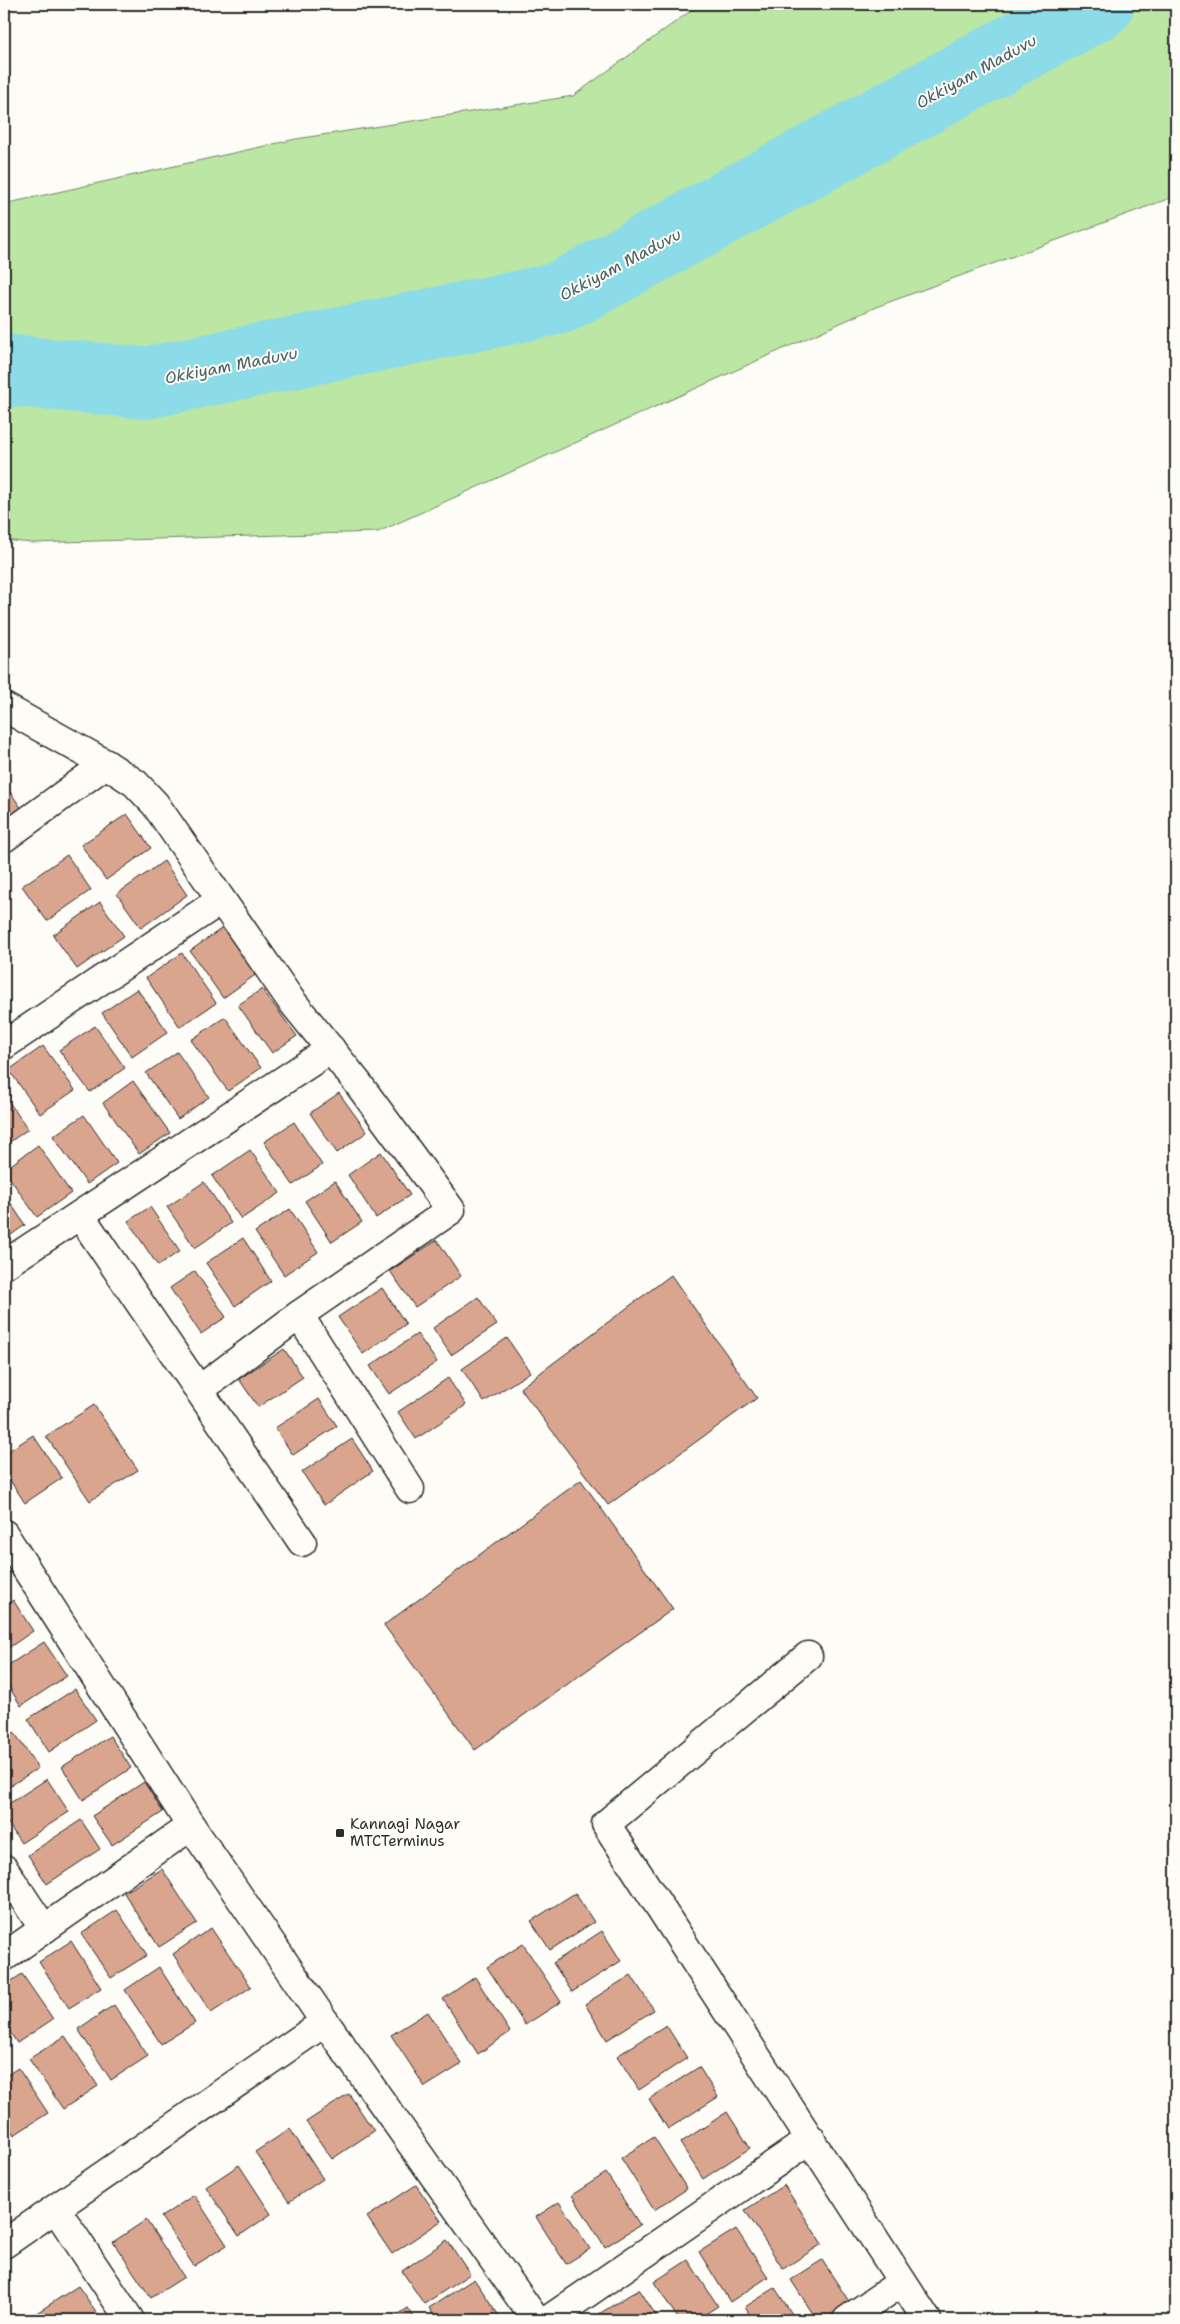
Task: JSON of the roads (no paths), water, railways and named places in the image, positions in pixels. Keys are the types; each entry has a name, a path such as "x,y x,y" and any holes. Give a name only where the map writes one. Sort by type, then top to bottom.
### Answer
{"street":[{"path":"4,707 106,764 135,783 155,804 290,1000 451,1210 299,1315 199,1390"},
{"path":"4,838 106,764"},
{"path":"4,1045 221,900"},
{"path":"4,1265 330,1050"},
{"path":"80,1215 302,1542"},
{"path":"299,1315 410,1489"},
{"path":"4,1534 191,1826 325,2022 536,2320"},
{"path":"808,1656 606,1824 927,2320"},
{"path":"4,1957 191,1826"},
{"path":"4,1869 44,1929"},
{"path":"4,2244 325,2022"},
{"path":"548,2320 811,2139"},
{"path":"56,2209 130,2320"},
{"path":"847,2320 902,2282"}],"waterway":[{"name":"Okkiyam Maduvu","path":"4,370 145,383 560,298 1098,4"}],"place":[{"name":"Kannagi Nagar MTCTerminus","path":"340,1833"}]}
